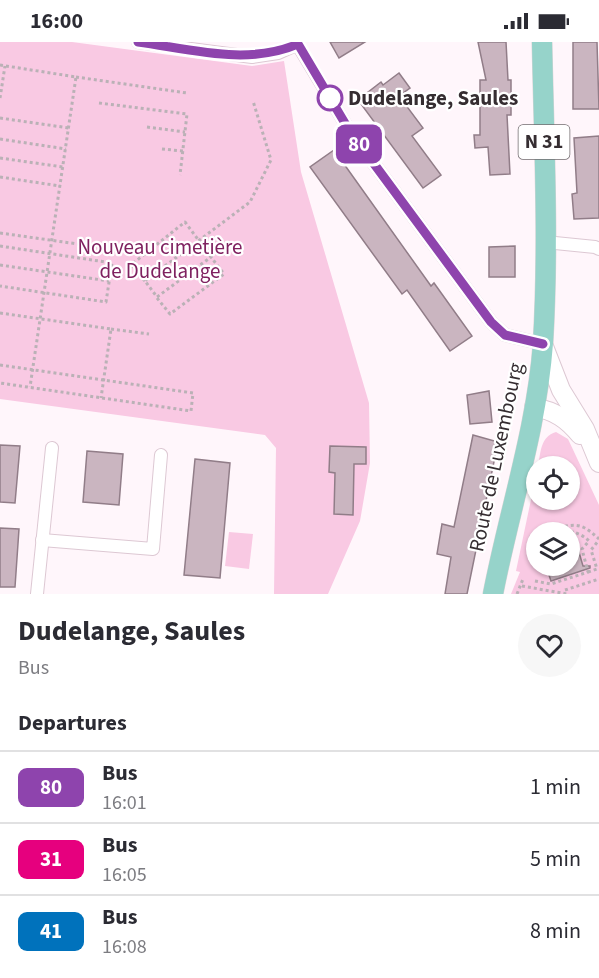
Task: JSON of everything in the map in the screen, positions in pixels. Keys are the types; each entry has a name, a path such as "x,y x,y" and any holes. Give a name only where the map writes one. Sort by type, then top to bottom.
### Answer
{"main road":[{"name":"Route de Luxembourg","path":"493,594 534,406 543,344 545,242 542,42"},
{"path":"543,344 561,390 585,429 598,461"},
{"path":"534,406 552,410 566,420 598,461"}],"street":[{"path":"138,42 252,57 279,53 297,43 349,130 491,322 505,335 543,344"},
{"path":"545,242 599,249"},
{"path":"37,594 52,448"},
{"path":"42,540 153,549 161,455"}],"path":[{"path":"0,65 187,93"},
{"path":"0,98 5,66"},
{"path":"30,387 76,77"},
{"path":"145,282 250,202 271,160 253,101"},
{"path":"99,103 187,114 180,175"},
{"path":"0,118 69,128"},
{"path":"147,127 185,132"},
{"path":"0,139 66,148"},
{"path":"162,149 183,151"},
{"path":"0,158 63,167"},
{"path":"0,177 60,186"},
{"path":"185,222 211,257 224,274 170,314 131,265 185,222"},
{"path":"0,233 92,246"},
{"path":"0,246 112,263 106,302 0,286"},
{"path":"157,297 211,257"},
{"path":"0,265 109,281"},
{"path":"0,313 149,334"},
{"path":"101,398 111,328"},
{"path":"0,365 194,393 191,411 0,383"},
{"path":"522,586 559,593 599,577 591,550 599,539 586,526 580,525"},
{"path":"580,534 589,541 582,549 588,572"},
{"path":"535,581 551,584 598,569"},
{"path":"517,594 523,579"},
{"path":"561,580 566,592"}],"green space":[{"name":"Nouveau cimetière de Dudelange","path":"0,42 72,42 252,66 284,61 301,172 369,403 370,463 360,521 328,594 274,594 276,448 265,435 0,399"},
{"path":"556,432 568,439 576,456 540,456 547,437"},
{"path":"580,465 599,505 599,594 511,594 520,572 516,571 526,523 526,576 580,576 580,522 526,522 529,510 580,510"},
{"path":"229,532 253,534 249,569 225,566"}],"building":[{"path":"330,42 365,42 339,58"},
{"path":"478,42 506,42 508,80 511,80 511,115 507,115 510,174 490,175 488,147 475,148 474,135 480,135 480,80 486,80"},
{"path":"573,42 597,42 599,109 573,109"},
{"path":"399,73 410,88 399,96 423,128 412,136 441,175 423,188 358,100 381,82 383,85"},
{"path":"599,136 599,218 574,219 572,194 577,193 574,138"},
{"path":"334,150 431,286 434,283 472,336 450,351 407,290 402,294 310,167"},
{"path":"515,246 515,277 489,277 489,247"},
{"path":"489,391 492,422 470,424 467,395"},
{"path":"473,435 498,442 467,594 445,594 451,557 437,554 442,524 454,527"},
{"path":"0,445 20,446 15,503 0,502"},
{"path":"330,446 366,447 366,464 354,464 353,515 334,514 335,473 329,472"},
{"path":"87,451 123,454 119,505 83,502"},
{"path":"195,459 230,463 220,578 184,575"},
{"path":"0,528 19,529 15,587 0,587"},
{"path":"580,556 583,566 590,566 580,571"},
{"path":"549,576 566,576 551,581"}],"bus line":[{"name":"80","path":"138,42 252,57 279,53 298,44 349,130 491,322 505,335 524,342 543,344"}],"place":[{"name":"Dudelange, Saules","path":"330,98"}]}
